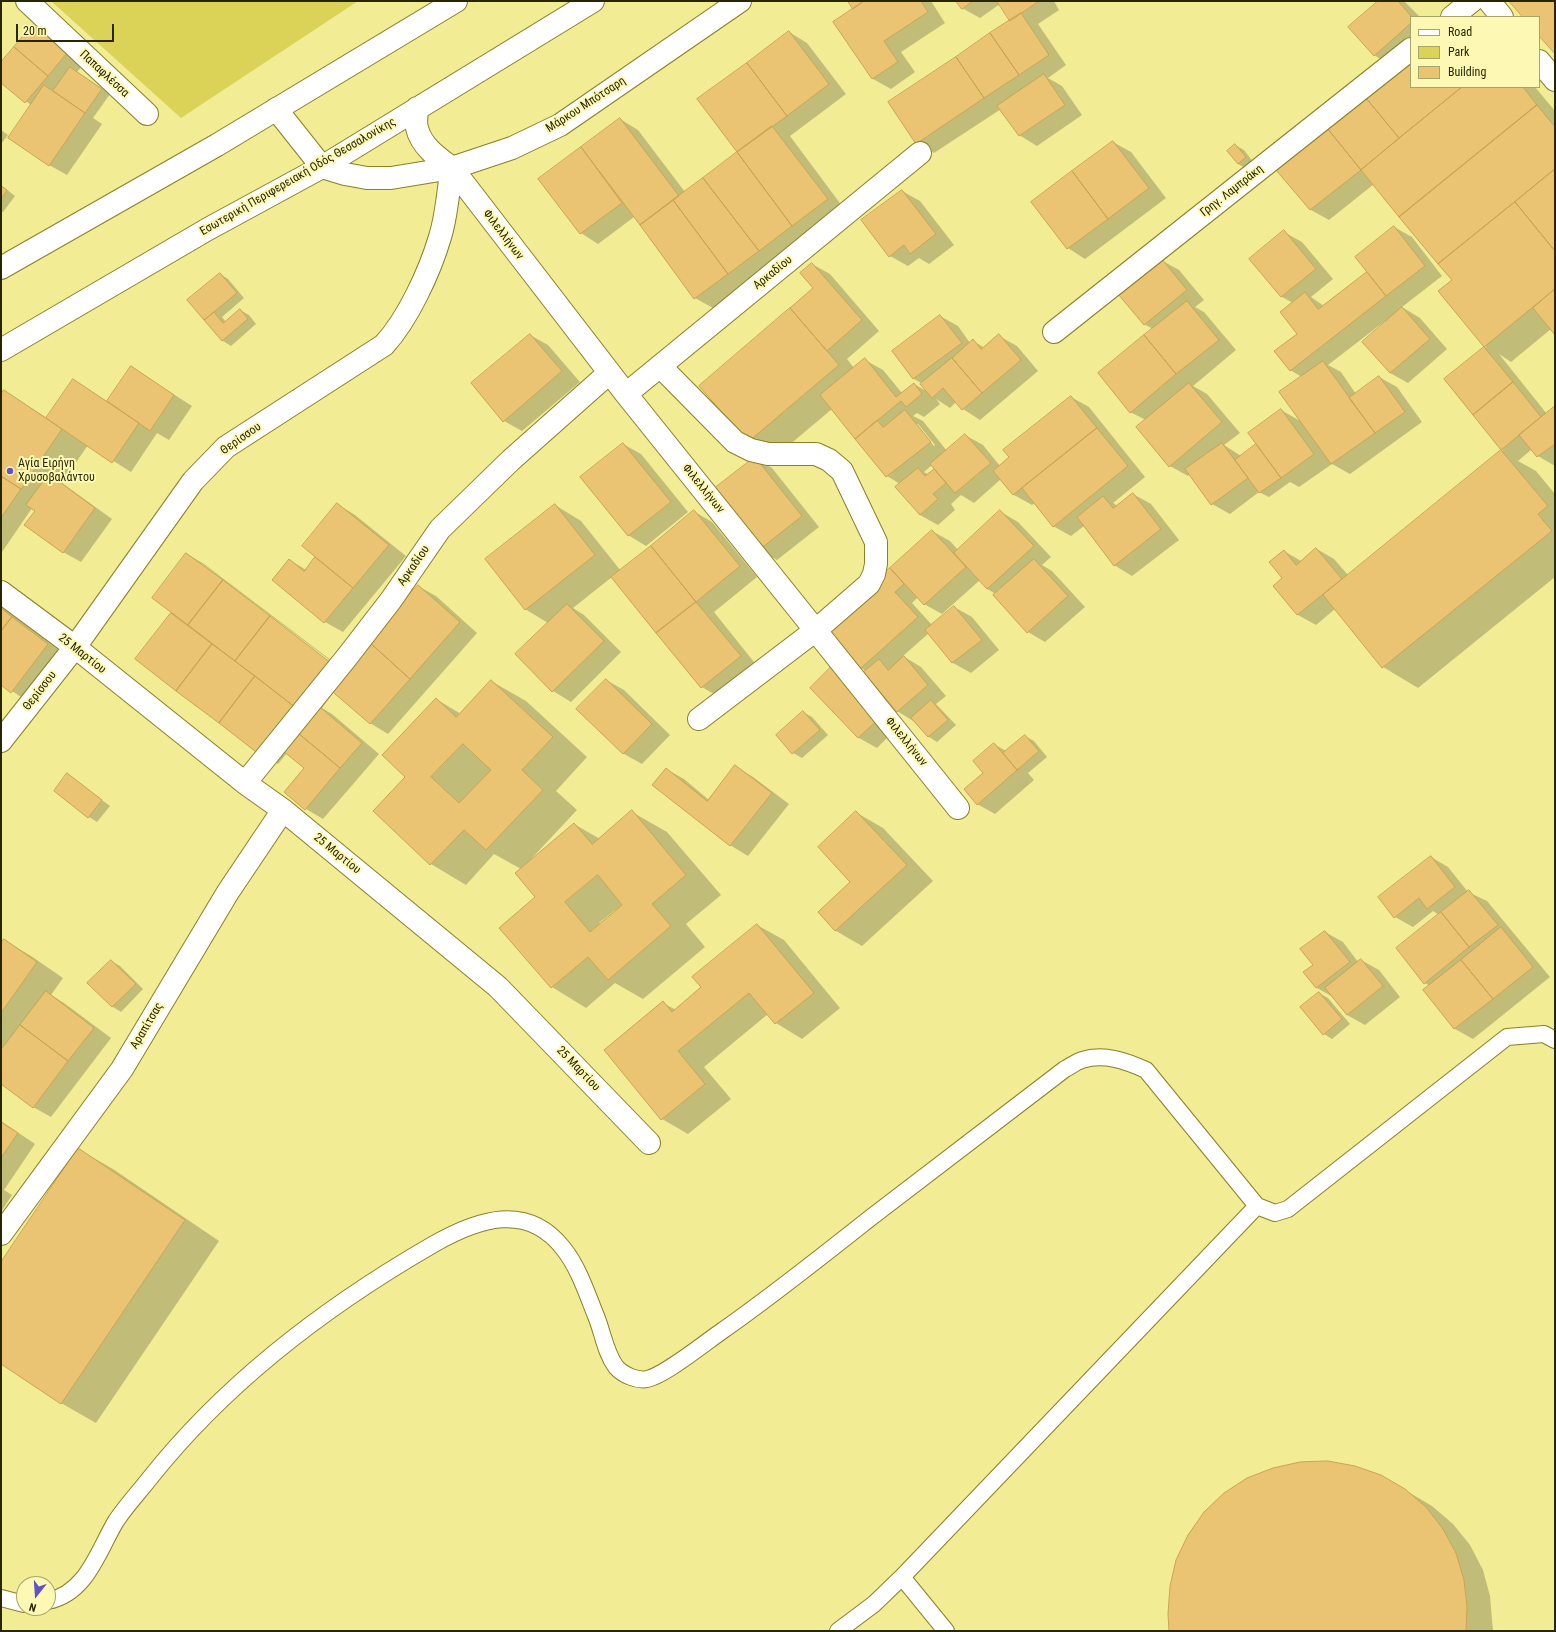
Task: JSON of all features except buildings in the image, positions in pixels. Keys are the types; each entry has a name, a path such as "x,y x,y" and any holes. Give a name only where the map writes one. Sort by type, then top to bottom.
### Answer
{"main road":[{"name":"Παπαφλέσσα","path":"27,1 147,114"},
{"path":"1,268 276,109 456,1"},
{"name":"Εσωτερική Περιφερειακή Οδός Θεσσαλονίκης","path":"1,350 208,229 322,167 593,1"},
{"name":"Μάρκου Μπότσαρη","path":"322,167 345,174 367,178 391,178 452,168 512,148 560,125 740,1"},
{"path":"1453,16 1472,1"},
{"path":"1489,1 1501,16"},
{"name":"Γρηγ. Λαμπράκη","path":"1054,332 1410,50"},
{"path":"1540,62 1555,80"},
{"name":"Φιλελλήνων","path":"417,108 417,128 424,142 434,155 452,168 609,373 958,808"},
{"path":"276,109 322,167"},
{"name":"Αρκαδίου","path":"626,394 920,153"},
{"name":"Θερίσσου","path":"1,741 75,647 193,481 226,447 384,345 397,330 421,285 440,236 452,168"},
{"path":"660,366 735,442 751,450 768,454 816,454 829,460 842,470 876,542 876,564 874,574 869,584 816,630 699,719"},
{"name":"Αρκαδίου","path":"245,783 391,600 440,529 511,460 609,373"},
{"name":"25 Μαρτίου","path":"1,592 75,647 245,783 283,810 498,987 649,1142"},
{"name":"Αραπίτσας","path":"1,1234 122,1069 228,892 283,810"}],"lane":[{"path":"56,1599 76,1589 90,1570 117,1519 172,1450 226,1395 268,1358 321,1316 437,1242 470,1226 500,1218 516,1219 535,1225 551,1235 564,1249 574,1264 598,1320 608,1353 618,1370 639,1379 648,1379 678,1362 755,1308 1065,1069 1082,1060 1103,1057 1126,1061 1146,1070 1257,1206 1275,1213 1288,1209 1507,1038 1544,1034 1555,1040"},
{"path":"838,1631 874,1604 902,1577 1257,1206"},
{"path":"902,1577 946,1631"},
{"path":"1,1598 16,1602"}],"green space":[{"path":"51,1 358,1 181,118"}],"place":[{"name":"Αγία Ειρήνη Χρυσοβαλάντου","path":"10,471"}]}
